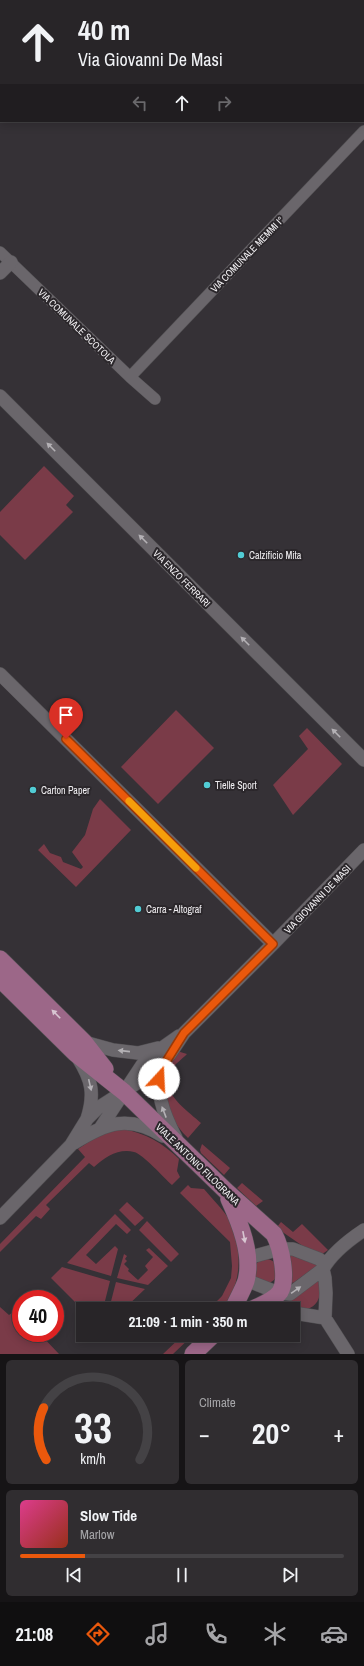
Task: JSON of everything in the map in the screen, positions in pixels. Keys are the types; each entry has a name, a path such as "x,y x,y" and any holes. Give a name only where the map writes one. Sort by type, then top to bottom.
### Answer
{"main road":[{"name":"VIALE ANTONIO FILOGRANA","path":"0,959 80,1048 277,1242"},
{"name":"VIALE ANTONIO FILOGRANA","path":"0,979 80,1048"},
{"path":"226,1191 242,1226 248,1258 246,1280 236,1302"},
{"path":"266,1302 282,1286 283,1273 277,1242"},
{"path":"193,1354 206,1342"}],"street":[{"name":"VIA COMUNALE MEMMI I°","path":"130,378 364,131"},
{"name":"VIA COMUNALE SCOTOLA","path":"0,252 130,378 155,399"},
{"path":"0,273 11,262"},
{"name":"VIA ENZO FERRARI","path":"0,396 364,760"},
{"path":"0,674 273,944"},
{"name":"VIA GIOVANNI DE MASI","path":"166,1050 273,944 364,850"},
{"path":"87,1119 92,1097 91,1084 80,1048 138,1053 166,1050"},
{"path":"0,1218 71,1145 87,1119 104,1104 151,1074 166,1050"},
{"path":"166,1050 164,1065 159,1079 160,1101 180,1147"},
{"path":"100,1128 124,1092"},
{"path":"71,1145 100,1128 115,1123 149,1127 180,1147"},
{"path":"246,1280 266,1302 290,1294 364,1230"},
{"path":"248,1258 277,1242 318,1259 324,1266 326,1292 325,1318 348,1354"},
{"path":"300,1314 325,1318"}],"shaded area":[{"path":"44,466 74,496 66,505 73,512 25,560 0,535 0,512"},
{"path":"176,710 214,748 158,804 121,767"},
{"path":"307,728 342,764 293,815 273,785 308,749 299,736"},
{"path":"100,799 131,830 76,887 38,850 44,844 50,853 61,857 63,862 81,869 83,867 72,852 85,835 93,809"},
{"path":"177,1051 187,1054 171,1070 168,1078 168,1086 176,1100 201,1123 188,1138 181,1131 171,1114 165,1096 165,1077 168,1067"},
{"path":"123,1129 146,1136 173,1153 179,1159 177,1171 180,1177 172,1185 143,1157 134,1152 128,1151 112,1154 94,1167 89,1163 46,1205 50,1209 41,1219 36,1216 0,1252 0,1244 85,1157 78,1149 102,1133"},
{"path":"202,1144 230,1168 224,1175 201,1153 200,1150"},
{"path":"242,1183 263,1201 256,1206 237,1188"},
{"path":"188,1185 191,1188 204,1189 228,1218 234,1228 236,1233 239,1261 237,1279 231,1295 226,1302 216,1302 222,1296 231,1278 232,1266 230,1242 180,1193"},
{"path":"127,1202 144,1218 135,1226 119,1210"},
{"path":"115,1214 131,1230 127,1234 116,1224 86,1255 96,1264 115,1246 118,1249 111,1276 67,1263"},
{"path":"147,1221 179,1254 171,1262 139,1230"},
{"path":"281,1222 293,1232 302,1224 328,1250 321,1255 310,1251 277,1227"},
{"path":"149,1248 168,1266 148,1285 117,1278 124,1254 127,1256 125,1259 127,1261 124,1264 129,1269 128,1271 138,1280 148,1270 145,1266 153,1257 146,1250"},
{"path":"290,1255 318,1265 293,1283 290,1281"},
{"path":"266,1259 274,1263 278,1271 274,1279 266,1283 258,1279 254,1271 258,1263"},
{"path":"62,1267 110,1281 105,1302 76,1303 51,1278"},
{"path":"318,1278 320,1281 319,1297 313,1306 304,1309 300,1308 300,1302 288,1301 297,1296"},
{"path":"116,1282 145,1289 131,1302 111,1302"},
{"path":"0,1307 9,1315 12,1313 12,1342 48,1342 59,1354 0,1354"},
{"path":"176,1342 186,1342 173,1354 163,1354"}],"slow traffic":[{"path":"129,801 196,868"}],"place":[{"name":"Calzificio Mita","path":"241,555"},
{"name":"Tielle Sport","path":"207,785"},
{"name":"Carton Paper","path":"33,790"},
{"name":"Carra - Altograf","path":"138,909"}],"route":[{"path":"66,739 273,944 184,1033 164,1065 159,1079"}]}
